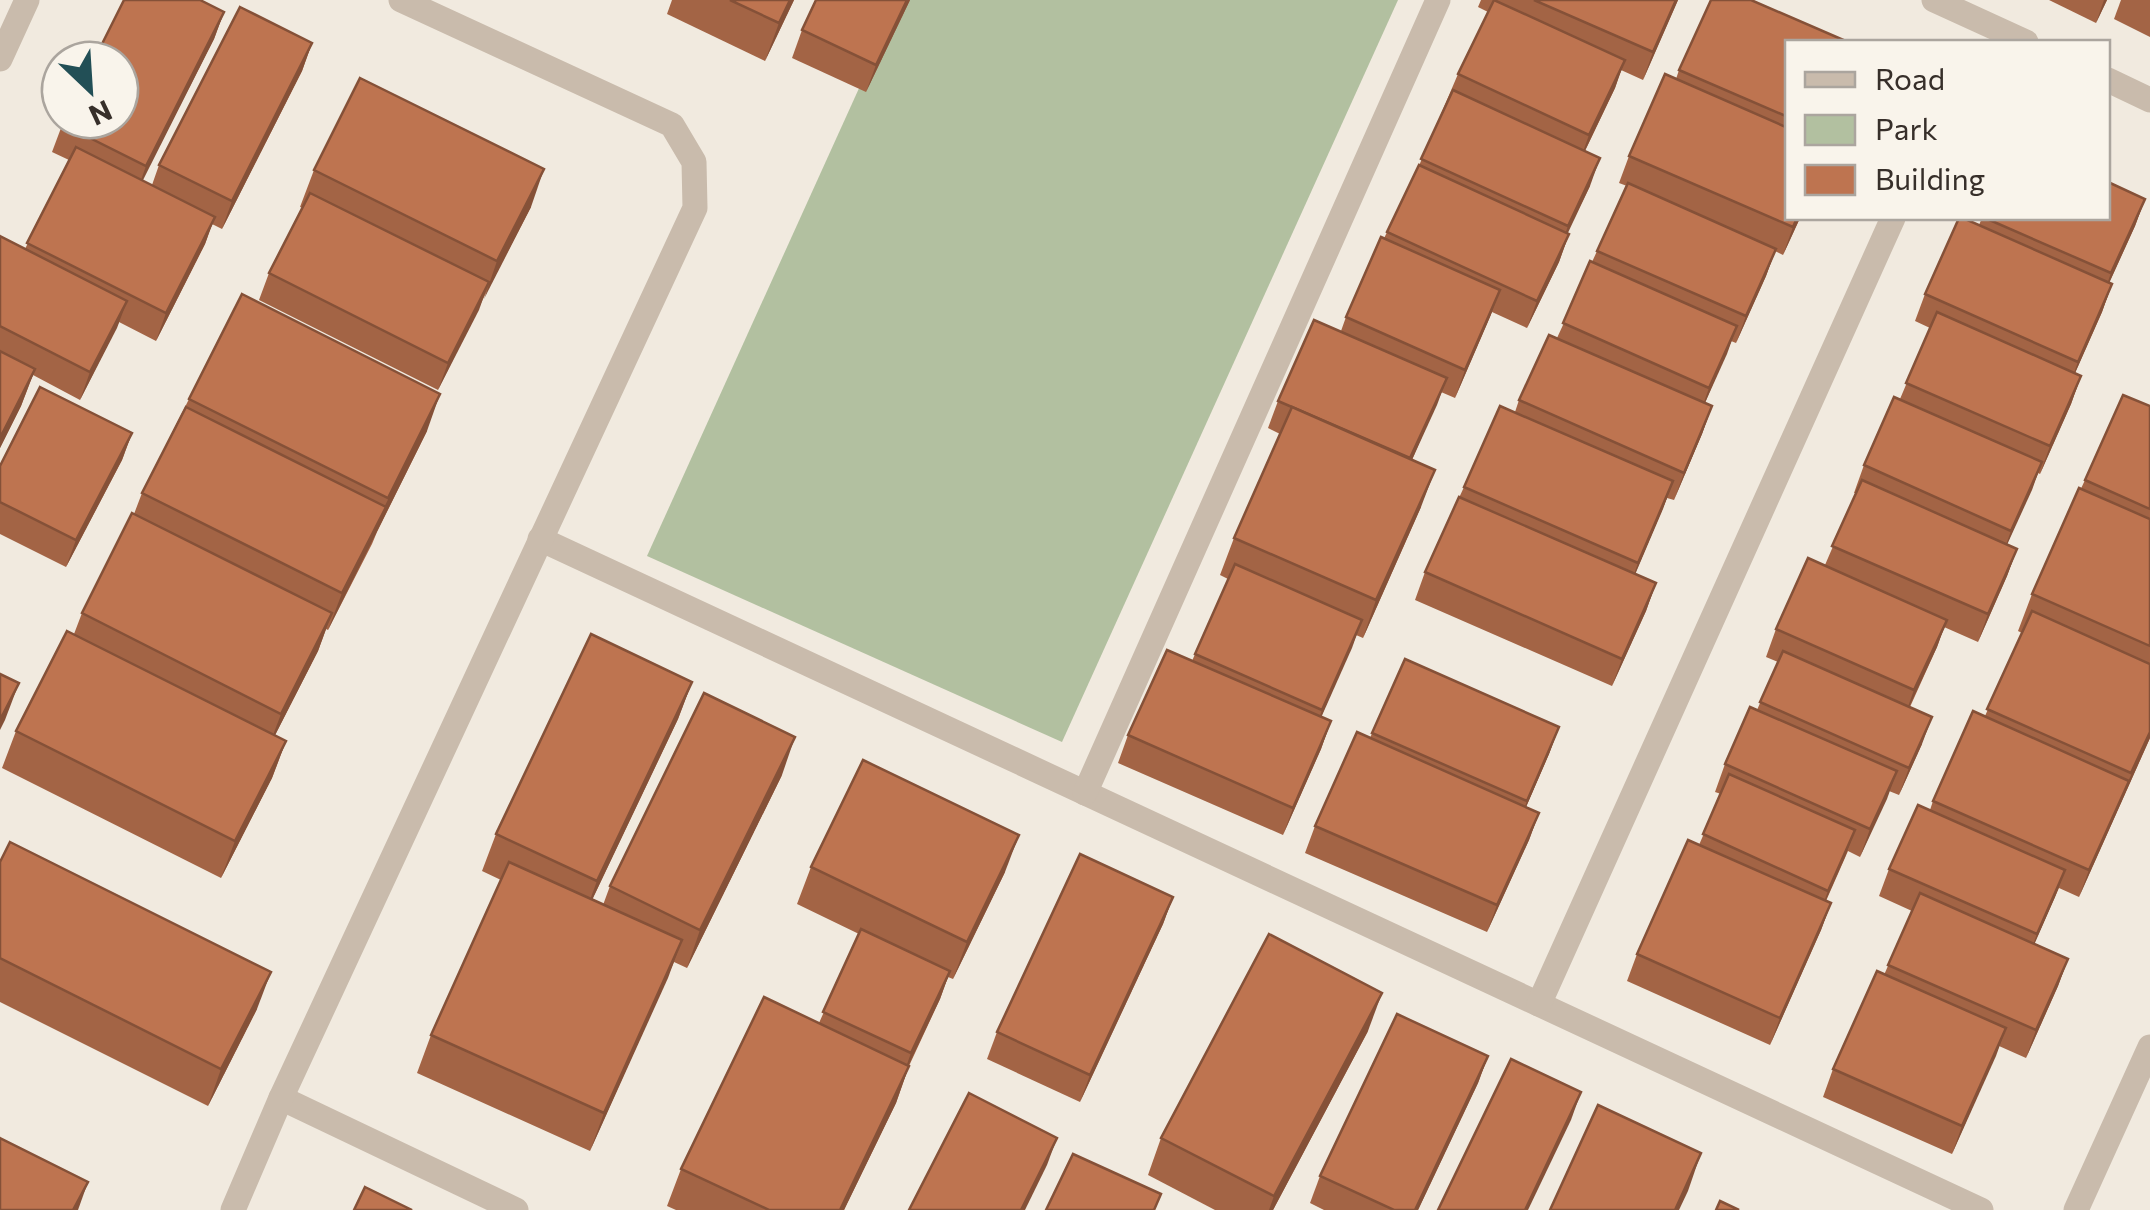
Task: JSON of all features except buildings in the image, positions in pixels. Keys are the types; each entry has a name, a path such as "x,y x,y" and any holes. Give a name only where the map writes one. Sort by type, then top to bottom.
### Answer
{"street":[{"path":"0,59 27,0"},
{"path":"233,1210 281,1098 696,208 694,162 672,125 402,0"},
{"path":"1085,793 1438,0"},
{"path":"1934,0 1976,32 2016,40"},
{"path":"2110,81 2150,100"},
{"path":"1539,1004 1892,220"},
{"path":"540,539 1981,1210"},
{"path":"2076,1210 2150,1047"},
{"path":"281,1098 516,1210"}],"green space":[{"path":"899,0 1398,0 1062,742 647,556"}]}
